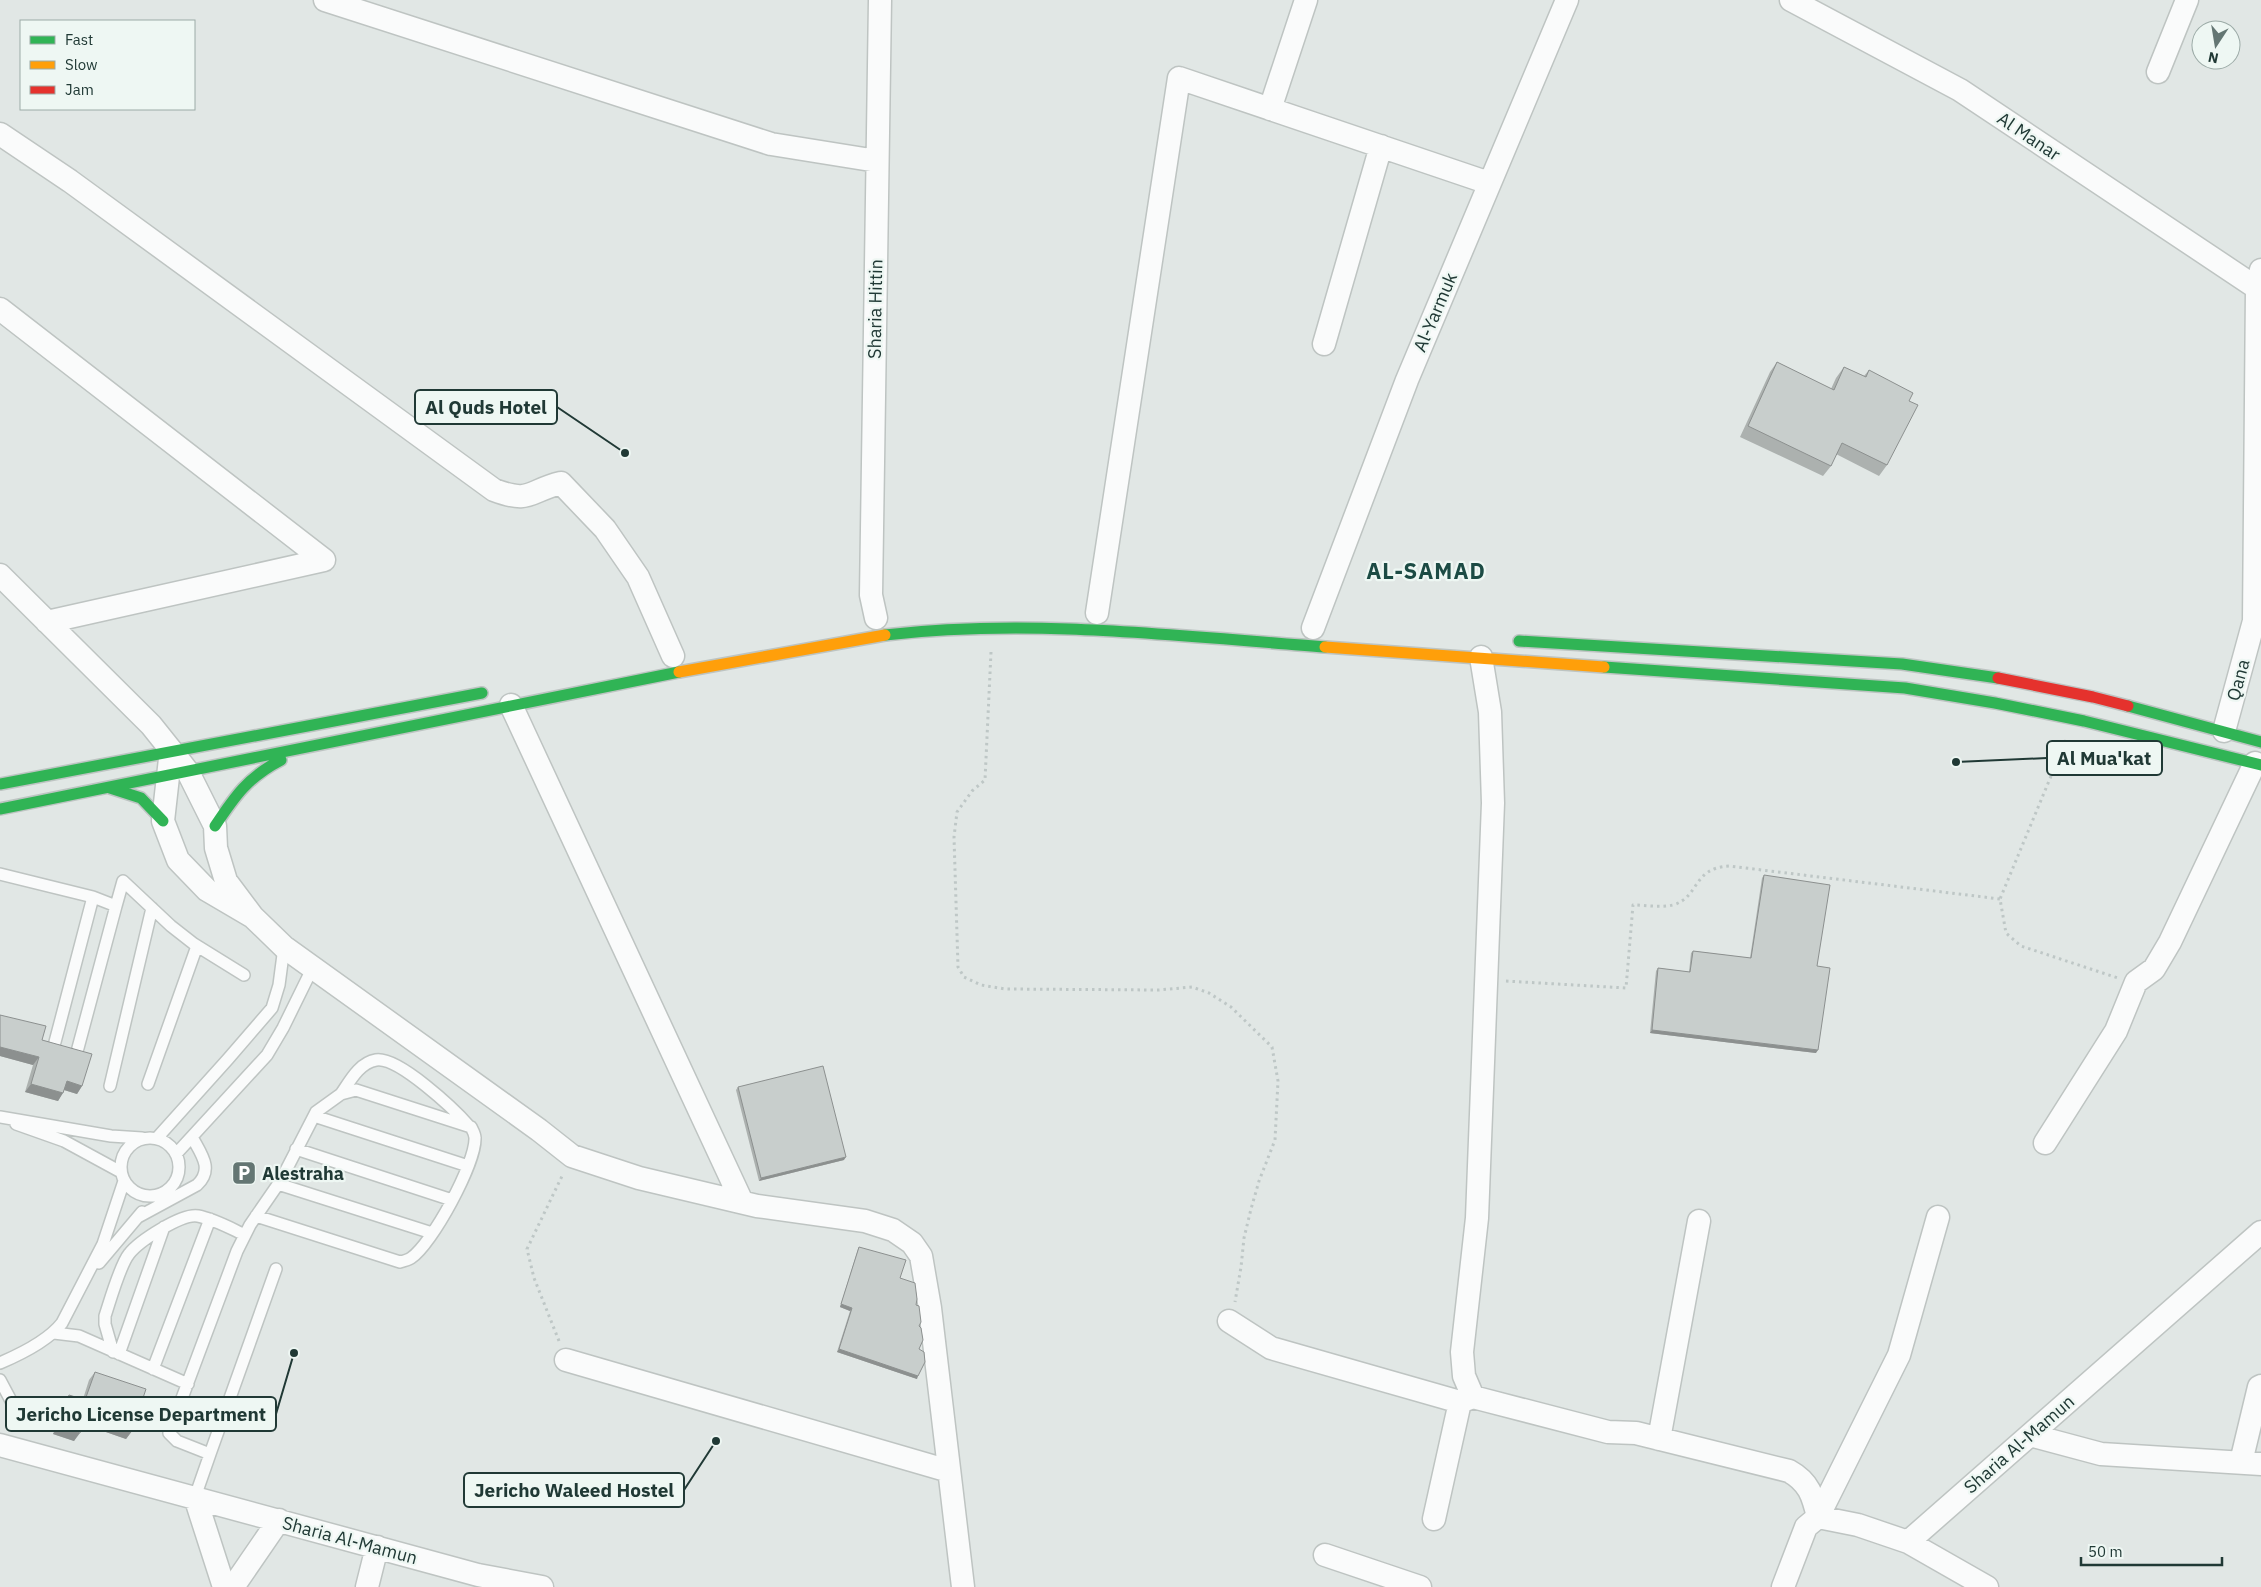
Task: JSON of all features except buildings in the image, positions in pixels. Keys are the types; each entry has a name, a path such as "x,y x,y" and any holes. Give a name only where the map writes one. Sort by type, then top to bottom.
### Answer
{"main road":[{"path":"0,809 303,749 511,705 861,638 912,632 992,629 1090,630 1905,688 1985,700 2074,718 2258,764"},
{"path":"1505,640 1902,664 1976,674 2093,697 2261,742"},
{"path":"0,784 172,750 494,691"},
{"path":"215,826 242,786 266,767 303,749"},
{"path":"109,787 132,792 146,800 164,821"}],"street":[{"path":"326,0 771,144 878,161"},
{"name":"Sharia Hittin","path":"876,618 871,595 880,0"},
{"path":"1270,109 1306,0"},
{"name":"Al-Yarmuk","path":"1312,628 1407,380 1567,0"},
{"name":"Al Manar","path":"1792,0 1960,90 2259,279"},
{"path":"2158,72 2187,0"},
{"path":"1095,613 1179,78 1489,182"},
{"path":"0,134 70,181 494,490 520,498 530,496 545,487 561,483 605,528 638,577 673,656"},
{"path":"1324,344 1381,146"},
{"name":"Qana","path":"2224,731 2254,621 2259,279"},
{"path":"0,310 324,560 47,622"},
{"path":"0,575 151,725 172,750 178,774 215,826 216,848 226,881 253,917 284,947 572,1156 639,1178 742,1202 784,1211 865,1222 892,1230 912,1243 921,1256 930,1308 962,1587"},
{"path":"1434,1519 1466,1400 1462,1352 1477,1218 1492,794 1490,712 1481,657"},
{"path":"511,705 742,1202"},
{"path":"2045,1144 2116,1031 2136,982 2154,969 2170,942 2258,764"},
{"path":"178,774 164,821 178,860 207,890 253,917"},
{"path":"1783,1587 1806,1527 1818,1517 1899,1355 1938,1217"},
{"path":"1659,1439 1699,1222"},
{"name":"Sharia Al-Mamun","path":"1908,1542 2261,1232"},
{"path":"1229,1321 1271,1348 1466,1400 1608,1432 1636,1433 1790,1471 1802,1478 1812,1494 1818,1517"},
{"path":"566,1360 949,1471"},
{"path":"2030,1435 2101,1454 2251,1463 2259,1387 2261,1386"},
{"name":"Sharia Al-Mamun","path":"0,1445 478,1575 542,1587"},
{"path":"194,1497 224,1587"},
{"path":"1818,1517 1858,1524 1908,1542 1987,1587"},
{"path":"233,1587 279,1520"},
{"path":"367,1587 377,1547"},
{"path":"1325,1555 1420,1587"}],"lane":[{"path":"0,874 93,897 116,906"},
{"path":"78,1048 123,881 171,926 197,946 244,975"},
{"path":"55,1042 93,897"},
{"path":"110,1086 152,908"},
{"path":"148,1084 197,946"},
{"path":"0,1363 19,1355 54,1333 62,1323 103,1244 123,1177 124,1154 129,1146 152,1138 228,1059 272,1008 276,998 284,947"},
{"path":"176,1154 267,1055 284,1028 313,967"},
{"path":"210,1454 177,1440 169,1433 245,1234 256,1216 278,1184 314,1116 341,1094 356,1072 377,1060 389,1061 399,1066 445,1102 471,1128 475,1136 474,1149 468,1166 452,1200 432,1233 410,1259 400,1262 256,1216"},
{"path":"341,1094 356,1090 471,1128"},
{"path":"314,1116 468,1166"},
{"path":"0,1118 111,1136 152,1138 166,1142 176,1154 180,1167 178,1177 173,1186 156,1196 86,1280"},
{"path":"0,1118 64,1141 123,1177 130,1189 138,1194 156,1196"},
{"path":"138,1217 203,1180 206,1172 204,1163 192,1137"},
{"path":"296,1149 452,1200"},
{"path":"278,1184 432,1233"},
{"path":"116,1353 105,1324 105,1316 128,1254 164,1226 187,1216 210,1219 245,1234"},
{"path":"153,1369 210,1219"},
{"path":"116,1353 164,1226"},
{"path":"194,1497 276,1269"},
{"path":"54,1333 79,1336 188,1384"},
{"path":"0,1380 17,1412"}],"path":[{"path":"992,629 985,780 967,798 957,812 954,837 958,966 964,978 981,985 1005,989 1160,990 1192,988 1209,993 1231,1007 1272,1047 1278,1082 1276,1140 1259,1181 1251,1209 1244,1238 1237,1292 1229,1321"},
{"path":"2074,718 2000,899 2006,933 2021,946 2116,978 2136,982"},
{"path":"1485,980 1626,988 1633,905 1672,905 1686,898 1704,875 1714,867 1729,866 2000,899"},
{"path":"566,1360 534,1278 527,1249 572,1156"}],"traffic: fast":[{"path":"885,635 940,630 1049,628 1105,630 1325,647"},
{"path":"1519,641 1902,664 1998,678"},
{"path":"1604,667 1905,688 1995,703 2084,721 2261,765"},
{"path":"0,809 679,672"},
{"path":"0,784 482,693"},
{"path":"2128,706 2261,742"},
{"path":"215,826 243,788 260,773 281,760"},
{"path":"110,788 141,798 163,821"}],"traffic: slow":[{"path":"679,672 885,635"},
{"path":"1325,647 1604,667"}],"traffic: jam":[{"path":"1998,678 2128,706"}],"place":[{"name":"Al Quds Hotel","path":"625,453"},
{"name":"Al Mua'kat","path":"1956,762"},
{"name":"Alestraha","path":"244,1173"},
{"name":"Jericho License Department","path":"294,1353"},
{"name":"Jericho Waleed Hostel","path":"716,1441"}],"district":[{"name":"AL-SAMAD","path":"1426,570"}]}
